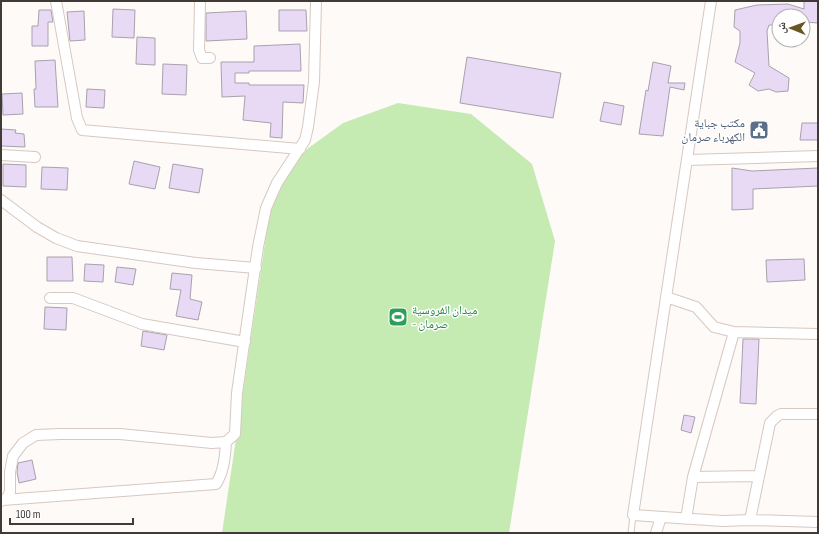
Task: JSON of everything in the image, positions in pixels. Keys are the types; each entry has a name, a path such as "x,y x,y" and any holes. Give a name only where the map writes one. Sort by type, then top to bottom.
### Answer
{"street":[{"path":"56,1 77,118 82,130 300,149"},
{"path":"200,1 199,50 202,58 210,58"},
{"path":"2,501 10,492 10,468 13,456 23,443 36,435 112,434 190,442 226,442 233,438 236,430 237,393 266,208 277,183 305,140 308,127 313,88 316,1"},
{"path":"711,1 633,515 723,521 750,520 818,522"},
{"path":"1,155 35,157"},
{"path":"687,160 818,156"},
{"path":"1,200 41,230 56,238 77,246 196,263 256,268"},
{"path":"666,297 696,307 714,327 734,332 818,334"},
{"path":"50,298 73,298 142,324 245,342"},
{"path":"686,519 693,478 734,332"},
{"path":"750,520 770,423 781,414 818,414"},
{"path":"2,501 216,484 221,476 224,465 226,442"},
{"path":"693,478 758,476"},
{"path":"656,533 661,517"}],"lane":[{"path":"631,533 633,515"}],"green space":[{"name":"ميدان الفروسية - صرمان","path":"398,103 471,114 532,164 555,241 509,533 222,533 269,216 278,189 303,152 343,123"}],"building":[{"path":"804,1 818,1 818,23 811,22 811,8 804,8"},
{"path":"788,4 801,8 771,8 771,25 769,25 767,31 769,66 789,78 788,91 776,92 769,89 758,91 749,85 755,73 735,62 740,43 740,31 734,27 735,10 757,5"},
{"path":"113,9 135,10 134,38 112,37"},
{"path":"39,10 51,10 53,22 48,22 48,46 32,46 32,26 38,26"},
{"path":"279,10 306,10 307,31 279,31"},
{"path":"84,11 85,40 70,41 67,12"},
{"path":"246,11 247,39 206,41 206,13"},
{"path":"137,37 155,38 155,65 136,64"},
{"path":"300,44 301,71 249,71 249,73 235,73 235,83 249,83 249,85 304,85 303,103 283,102 282,138 270,137 271,123 243,120 245,96 222,97 221,62 254,62 254,46"},
{"path":"467,57 561,73 553,118 460,103"},
{"path":"55,60 58,107 35,107 35,61"},
{"path":"653,62 671,66 668,83 685,83 684,90 670,87 663,136 639,134 646,90 648,91"},
{"path":"163,64 187,65 186,95 162,94"},
{"path":"87,89 105,90 104,108 86,107"},
{"path":"22,93 23,114 3,115 2,94"},
{"path":"604,102 624,106 621,125 600,121"},
{"path":"802,123 818,123 818,140 800,140"},
{"path":"1,129 16,130 15,133 24,134 25,147 1,146"},
{"path":"134,161 160,167 155,189 129,184"},
{"path":"3,164 26,165 26,187 3,186"},
{"path":"173,164 203,169 199,193 169,188"},
{"path":"42,167 68,168 67,190 41,189"},
{"path":"732,168 752,171 818,168 818,186 753,189 753,209 732,210"},
{"path":"47,257 72,257 73,281 47,281"},
{"path":"804,259 805,280 767,282 766,260"},
{"path":"85,264 104,265 103,282 84,281"},
{"path":"117,267 136,269 133,285 115,282"},
{"path":"172,273 192,275 190,299 202,302 198,320 176,316 181,290 170,289"},
{"path":"45,307 67,308 66,330 44,329"},
{"path":"143,331 167,335 164,350 141,346"},
{"path":"743,339 759,339 756,404 740,403"},
{"path":"684,415 695,417 691,433 681,430"},
{"path":"32,460 36,479 19,483 17,472 18,463"}],"place":[{"name":"مكتب جباية الكهرباء صرمان","path":"759,130"},
{"name":"ميدان الفروسية - صرمان","path":"398,317"}]}
